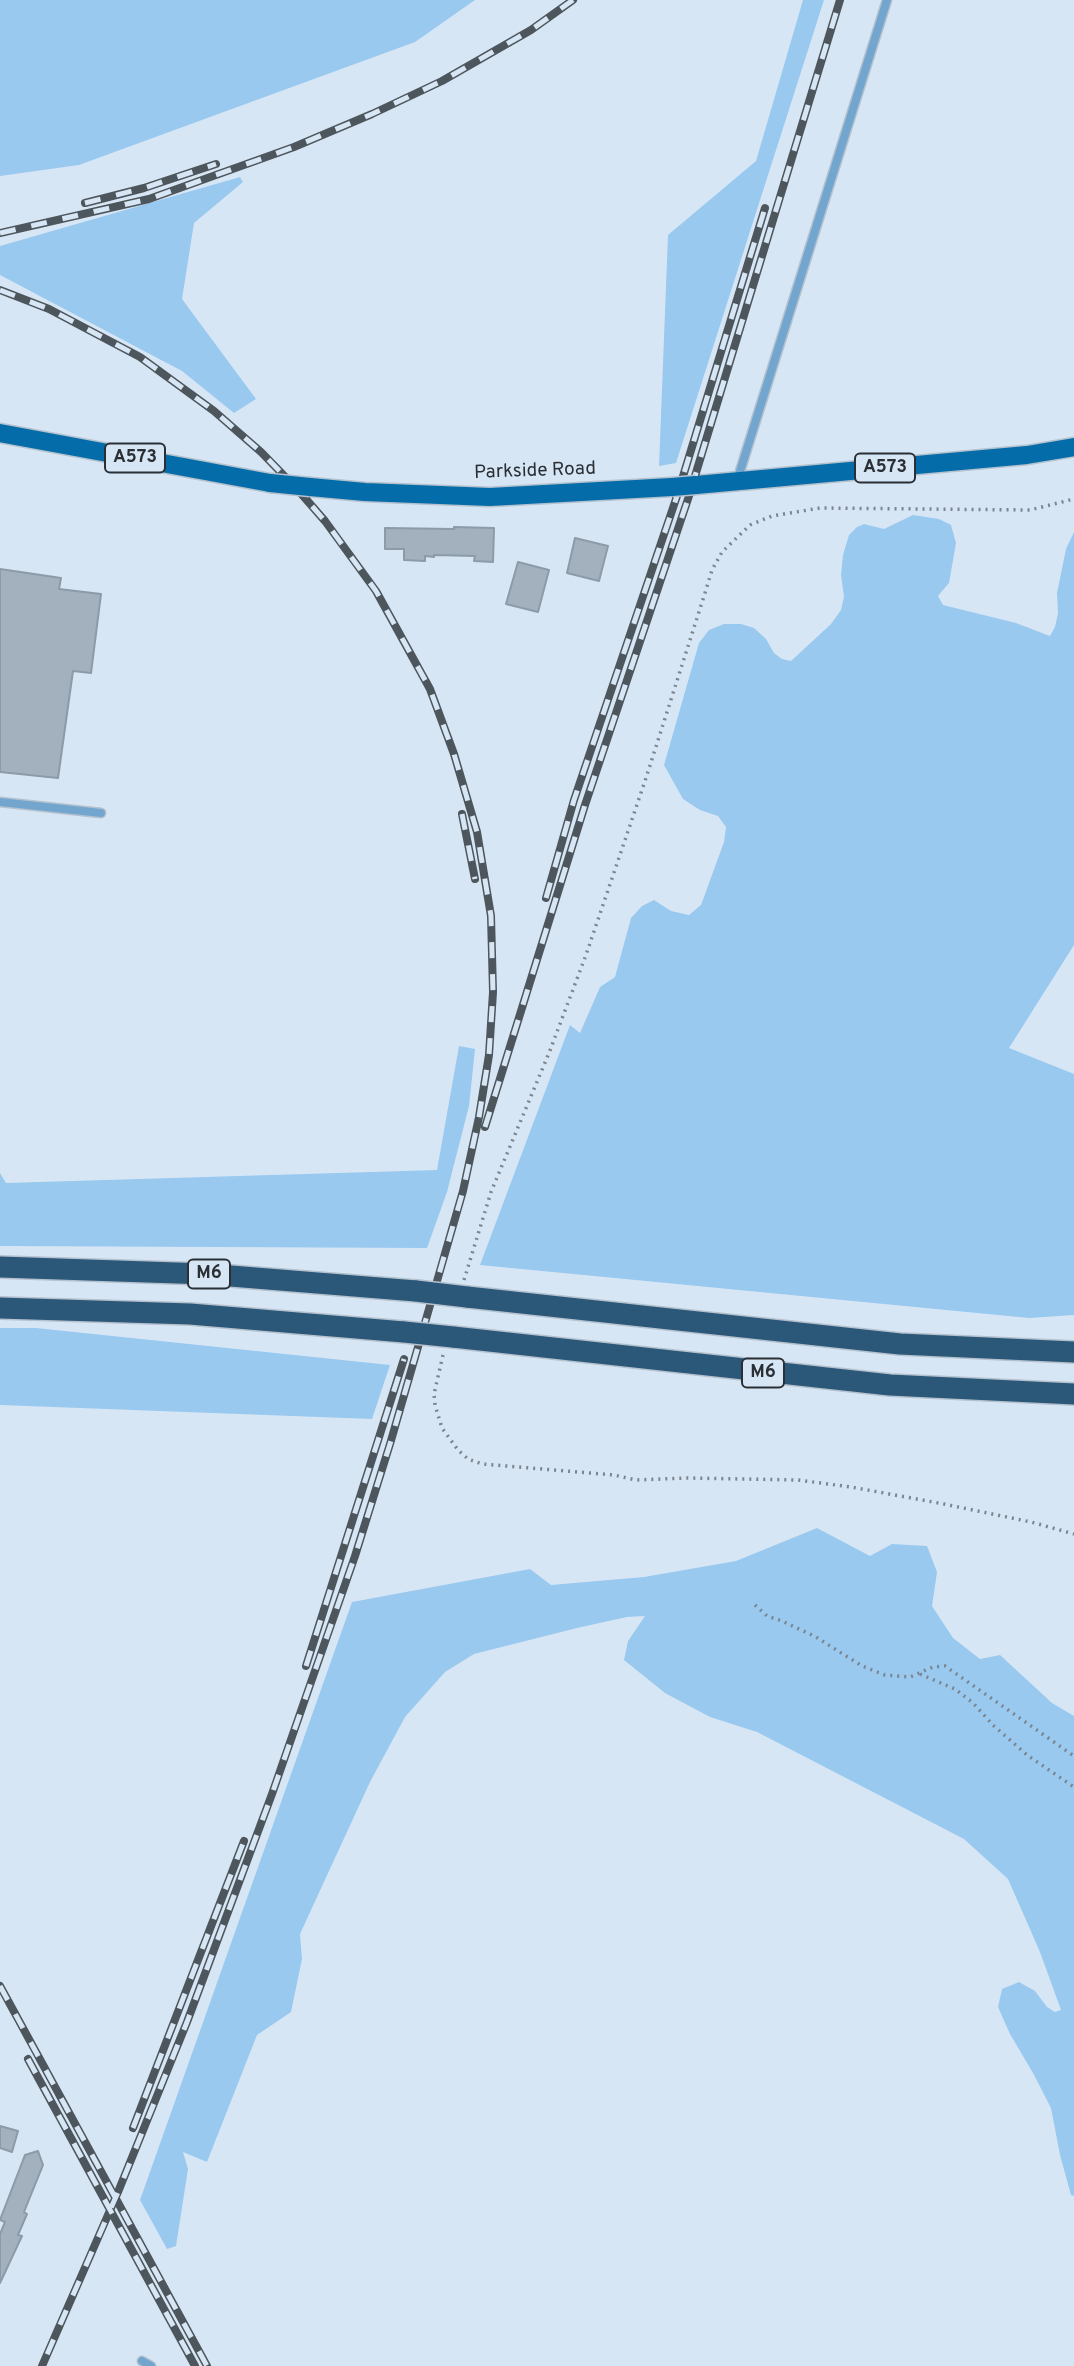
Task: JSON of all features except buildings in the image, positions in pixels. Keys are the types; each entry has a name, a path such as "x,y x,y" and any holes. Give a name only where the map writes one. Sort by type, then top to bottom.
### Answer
{"highway":[{"name":"M6","path":"0,1266 218,1275 416,1291 466,1289 900,1344 1074,1352"},
{"name":"M6","path":"0,1308 190,1314 404,1332 449,1342 890,1385 1074,1394"}],"main road":[{"name":"Parkside Road","path":"0,433 270,483 365,492 490,497 696,485 1027,455 1074,447"}],"lane":[{"path":"737,481 887,0"},
{"path":"0,802 102,813"},
{"path":"142,2361 151,2366"}],"path":[{"path":"466,1289 491,1192 549,1053 586,955 712,570 722,552 750,526 772,516 820,508 1030,510 1074,499"},
{"path":"449,1342 434,1394 435,1405 442,1428 458,1450 468,1459 482,1464 614,1475 636,1480 798,1480 851,1487 1031,1522 1074,1534"},
{"path":"755,1605 767,1616 816,1637 862,1666 885,1675 910,1677 933,1667 945,1666 1074,1756"},
{"path":"920,1674 955,1689 1027,1755 1074,1787"}],"shaded area":[{"path":"0,0 475,0 415,42 79,165 0,176"},
{"path":"803,0 824,0 676,463 659,466 668,235 756,161"},
{"path":"240,177 243,182 194,223 182,299 256,399 234,413 182,371 0,275 0,246"},
{"path":"913,515 939,519 951,525 956,543 949,583 938,596 943,605 1016,623 1050,636 1058,613 1057,593 1066,549 1074,532 1074,945 1009,1048 1074,1074 1074,1315 1029,1318 480,1265 570,1025 580,1033 600,987 615,977 631,918 642,906 654,900 671,911 689,915 701,905 724,842 726,827 718,816 700,810 683,799 664,765 699,643 709,630 724,624 741,624 754,628 766,639 774,653 791,661 831,624 841,610 844,597 841,575 843,555 849,535 864,524 884,529"},
{"path":"459,1046 475,1049 469,1106 447,1192 427,1248 0,1246 0,1173 6,1183 437,1170"},
{"path":"0,1328 36,1328 390,1365 372,1419 0,1405"},
{"path":"817,1528 870,1556 892,1544 927,1546 937,1572 932,1606 953,1638 980,1659 1000,1655 1052,1703 1074,1716 1074,2196 1071,2195 1060,2155 1051,2108 998,2007 1002,1989 1019,1982 1035,1991 1047,2007 1055,2012 1061,2010 1040,1952 1008,1879 964,1839 757,1732 710,1717 665,1693 624,1660 628,1641 645,1616 627,1617 474,1654 445,1672 405,1717 370,1782 300,1934 302,1959 291,2012 257,2035 207,2162 183,2152 188,2169 176,2246 167,2249 140,2200 352,1602 530,1569 551,1585 644,1577 736,1561"}],"railway":[{"path":"0,233 149,199 294,147 442,81 531,30 573,0"},
{"path":"485,1127 585,805 688,499 840,0"},
{"path":"85,203 144,188 216,164"},
{"path":"546,898 574,800 677,496 765,208"},
{"path":"0,290 49,309 140,357 214,411 261,452 298,490 325,521 376,591 430,689 454,754 477,832 491,916 493,992 489,1055 463,1191 355,1556 272,1794 187,2022 118,2192 42,2366"},
{"path":"462,814 475,879"},
{"path":"306,1666 404,1359"},
{"path":"133,2128 244,1841"},
{"path":"0,1986 207,2366"},
{"path":"28,2059 195,2366"}]}
